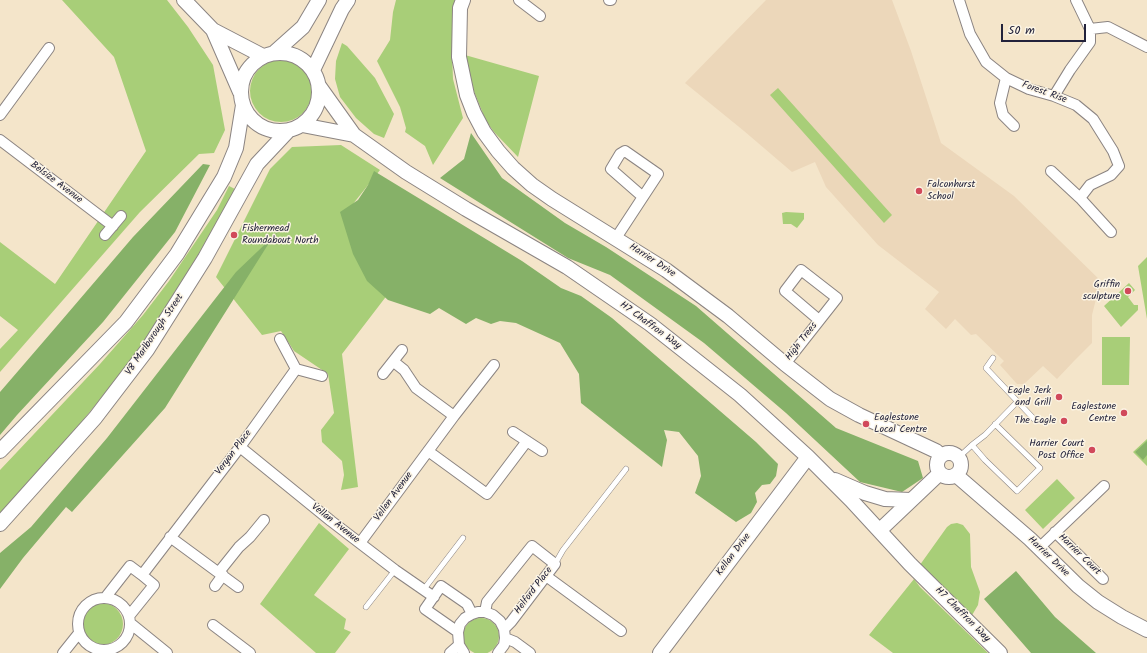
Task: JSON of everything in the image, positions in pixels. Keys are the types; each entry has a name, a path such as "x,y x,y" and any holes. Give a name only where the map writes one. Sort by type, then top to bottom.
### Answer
{"street":[{"path":"184,0 213,30 248,116 256,124 277,132 288,131 302,125 310,117 316,108 319,97 319,86 313,70 306,62 296,56 286,53 269,54 213,30"},
{"path":"0,451 126,322 177,254 224,177 236,148 242,81 246,71 253,62 269,54 303,27 319,0"},
{"name":"Harrier Drive","path":"463,0 460,8 459,57 467,95 484,132 513,168 532,185 666,270 710,302 830,399 886,429 936,451 941,456"},
{"path":"519,0 540,16"},
{"name":"Forest Rise","path":"959,0 970,34 986,62 1006,78 1029,89 1054,96 1076,105 1093,119 1114,151 1119,166 1111,175 1090,185 1080,198"},
{"path":"1054,96 1090,42 1090,29 1076,0"},
{"path":"313,70 345,4"},
{"path":"1090,29 1108,27 1147,47"},
{"path":"0,115 49,48"},
{"path":"1006,78 1000,103 1003,115 1014,126"},
{"name":"H7 Chaffron Way","path":"319,86 354,135 406,172 466,209 567,267 650,324 740,394 808,457 880,530 910,564 1000,653"},
{"name":"H7 Chaffron Way","path":"302,125 354,135"},
{"name":"V8 Marlborough Street","path":"0,524 95,418 146,350 206,258 257,164 288,131"},
{"name":"Belsize Avenue","path":"0,140 113,226"},
{"path":"616,238 643,197 658,174 625,150 620,154 611,169 643,197"},
{"path":"1051,171 1080,198 1111,232"},
{"path":"106,235 121,216"},
{"name":"High Trees","path":"785,364 837,298 801,270 785,291 819,320"},
{"path":"280,339 296,368 322,376"},
{"path":"383,374 402,350"},
{"path":"394,362 404,370 416,388 454,416"},
{"name":"Vellen Avenue","path":"360,543 454,416 494,365"},
{"name":"Veryan Place","path":"142,575 240,447 296,368"},
{"path":"514,432 542,451"},
{"path":"428,451 487,494 527,441"},
{"name":"Vellan Avenue","path":"240,447 331,521 395,570 434,597"},
{"path":"948,453 959,457 961,463 960,471 956,475 950,477 940,473 938,461 941,456 948,453"},
{"name":"Kellan Drive","path":"660,653 808,457"},
{"path":"880,530 940,473"},
{"name":"Harrier Drive","path":"956,475 1039,548 1078,586 1098,602 1147,630"},
{"path":"827,476 865,493 885,499 911,500"},
{"name":"Harrier Court","path":"1039,548 1104,486"},
{"path":"215,586 221,573 239,547 250,537 264,520"},
{"name":"Harrier Court","path":"1056,532 1104,579"},
{"path":"170,537 221,573 238,587"},
{"name":"Helford Place","path":"485,612 487,602 532,546 555,564 511,622 505,634 504,645 498,653"},
{"path":"106,598 130,566 154,585 129,620"},
{"path":"546,576 622,631"},
{"path":"458,632 425,609 441,586 467,604 472,614"},
{"path":"106,598 120,604 125,609 129,620 129,632 125,640 119,646 108,652 94,649 82,640 79,633 78,623 79,615 88,604 94,600 106,598"},
{"path":"450,653 461,649 458,632 460,624 465,618 478,612 485,612 493,615 500,621 505,634 530,653"},
{"path":"129,620 167,653"},
{"path":"213,625 250,653"},
{"path":"63,653 79,633"}],"lane":[{"path":"993,358 986,368 1034,419"},
{"path":"959,457 985,435 1017,402"},
{"path":"972,445 1017,491 1040,468 995,424"},
{"path":"555,564 563,550 626,469"},
{"path":"424,590 463,538"},
{"path":"366,607 395,570"}],"shaded area":[{"name":"Falconhurst School","path":"766,0 892,0 911,51 941,143 1014,196 1105,285 1098,291 1092,315 1092,343 1057,379 1043,366 1024,384 1017,384 1000,365 1004,361 976,334 971,335 955,319 946,329 925,309 939,292 878,245 826,187 815,162 792,172 685,83"}],"green space":[{"path":"62,0 167,0 188,27 213,65 225,130 214,153 199,154 140,212 0,372 0,349 18,330 0,316 0,242 55,284 146,151 114,57"},
{"path":"396,0 458,0 452,53 453,79 463,118 433,165 425,146 405,132 406,128 400,107 377,61 390,40"},
{"path":"342,43 347,46 375,78 394,114 384,138 374,134 356,118 340,97 335,79 336,61"},
{"path":"465,55 539,76 518,157 494,132 486,121 473,89"},
{"path":"281,60 293,63 303,69 309,79 312,91 309,103 303,113 293,119 281,122 269,119 259,113 253,103 250,91 253,79 259,69 269,63"},
{"path":"778,88 892,215 884,223 770,95"},
{"path":"471,133 502,178 565,223 606,247 696,306 836,428 918,461 923,478 902,492 860,482 786,413 704,343 610,275 568,258 440,178 464,159"},
{"path":"341,145 380,170 345,214 388,294 342,354 358,487 341,490 344,475 342,461 322,442 321,430 334,413 328,374 294,351 281,331 262,335 216,277 270,169 292,147"},
{"path":"203,164 210,165 175,232 103,322 0,435 0,392 133,237"},
{"path":"374,171 522,261 561,288 581,296 612,318 756,442 778,464 776,476 770,484 762,485 755,493 757,502 751,513 736,522 695,493 701,476 698,456 679,432 664,430 667,440 662,467 581,403 579,374 560,343 516,323 500,321 491,324 476,318 466,324 439,308 430,314 388,300 367,281 353,254 340,212 358,200 368,185"},
{"path":"229,186 237,190 202,252 156,325 115,381 52,458 0,517 0,470 100,364 143,315 169,281 217,210"},
{"path":"782,213 804,213 804,219 797,228 791,224 783,224"},
{"path":"280,230 269,243 165,408 72,512 66,507 23,558 0,589 0,553 31,527 107,438 236,272"},
{"path":"1147,257 1147,319 1138,266"},
{"path":"1129,283 1135,290 1128,297 1134,305 1138,305 1138,310 1121,327 1104,306"},
{"path":"1102,337 1130,337 1129,385 1102,385"},
{"path":"1147,439 1147,466 1133,452"},
{"path":"1147,441 1147,455 1143,460 1135,452"},
{"path":"1057,479 1075,498 1043,529 1025,510"},
{"path":"319,523 349,549 314,595 346,619 344,629 351,632 335,653 316,653 260,604"},
{"path":"957,523 963,525 970,534 971,567 980,592 978,605 968,622 917,569 947,527 951,524"},
{"path":"1016,571 1055,617 1096,653 1031,653 984,599"},
{"path":"914,579 920,587 988,653 893,653 869,635"},
{"path":"102,603 117,609 123,624 117,639 102,645 87,639 81,624 87,609"},
{"path":"481,618 491,621 496,626 499,636 496,646 491,651 481,654 471,651 466,646 463,636 466,626 471,621"}],"place":[{"name":"Falconhurst School","path":"919,191"},
{"name":"Fishermead Roundabout North","path":"234,235"},
{"name":"Griffin sculpture","path":"1128,291"},
{"name":"Eagle Jerk and Grill","path":"1059,397"},
{"name":"Eaglestone Centre","path":"1124,413"},
{"name":"The Eagle","path":"1064,421"},
{"name":"Eaglestone Local Centre","path":"866,424"},
{"name":"Harrier Court Post Office","path":"1092,450"}]}
